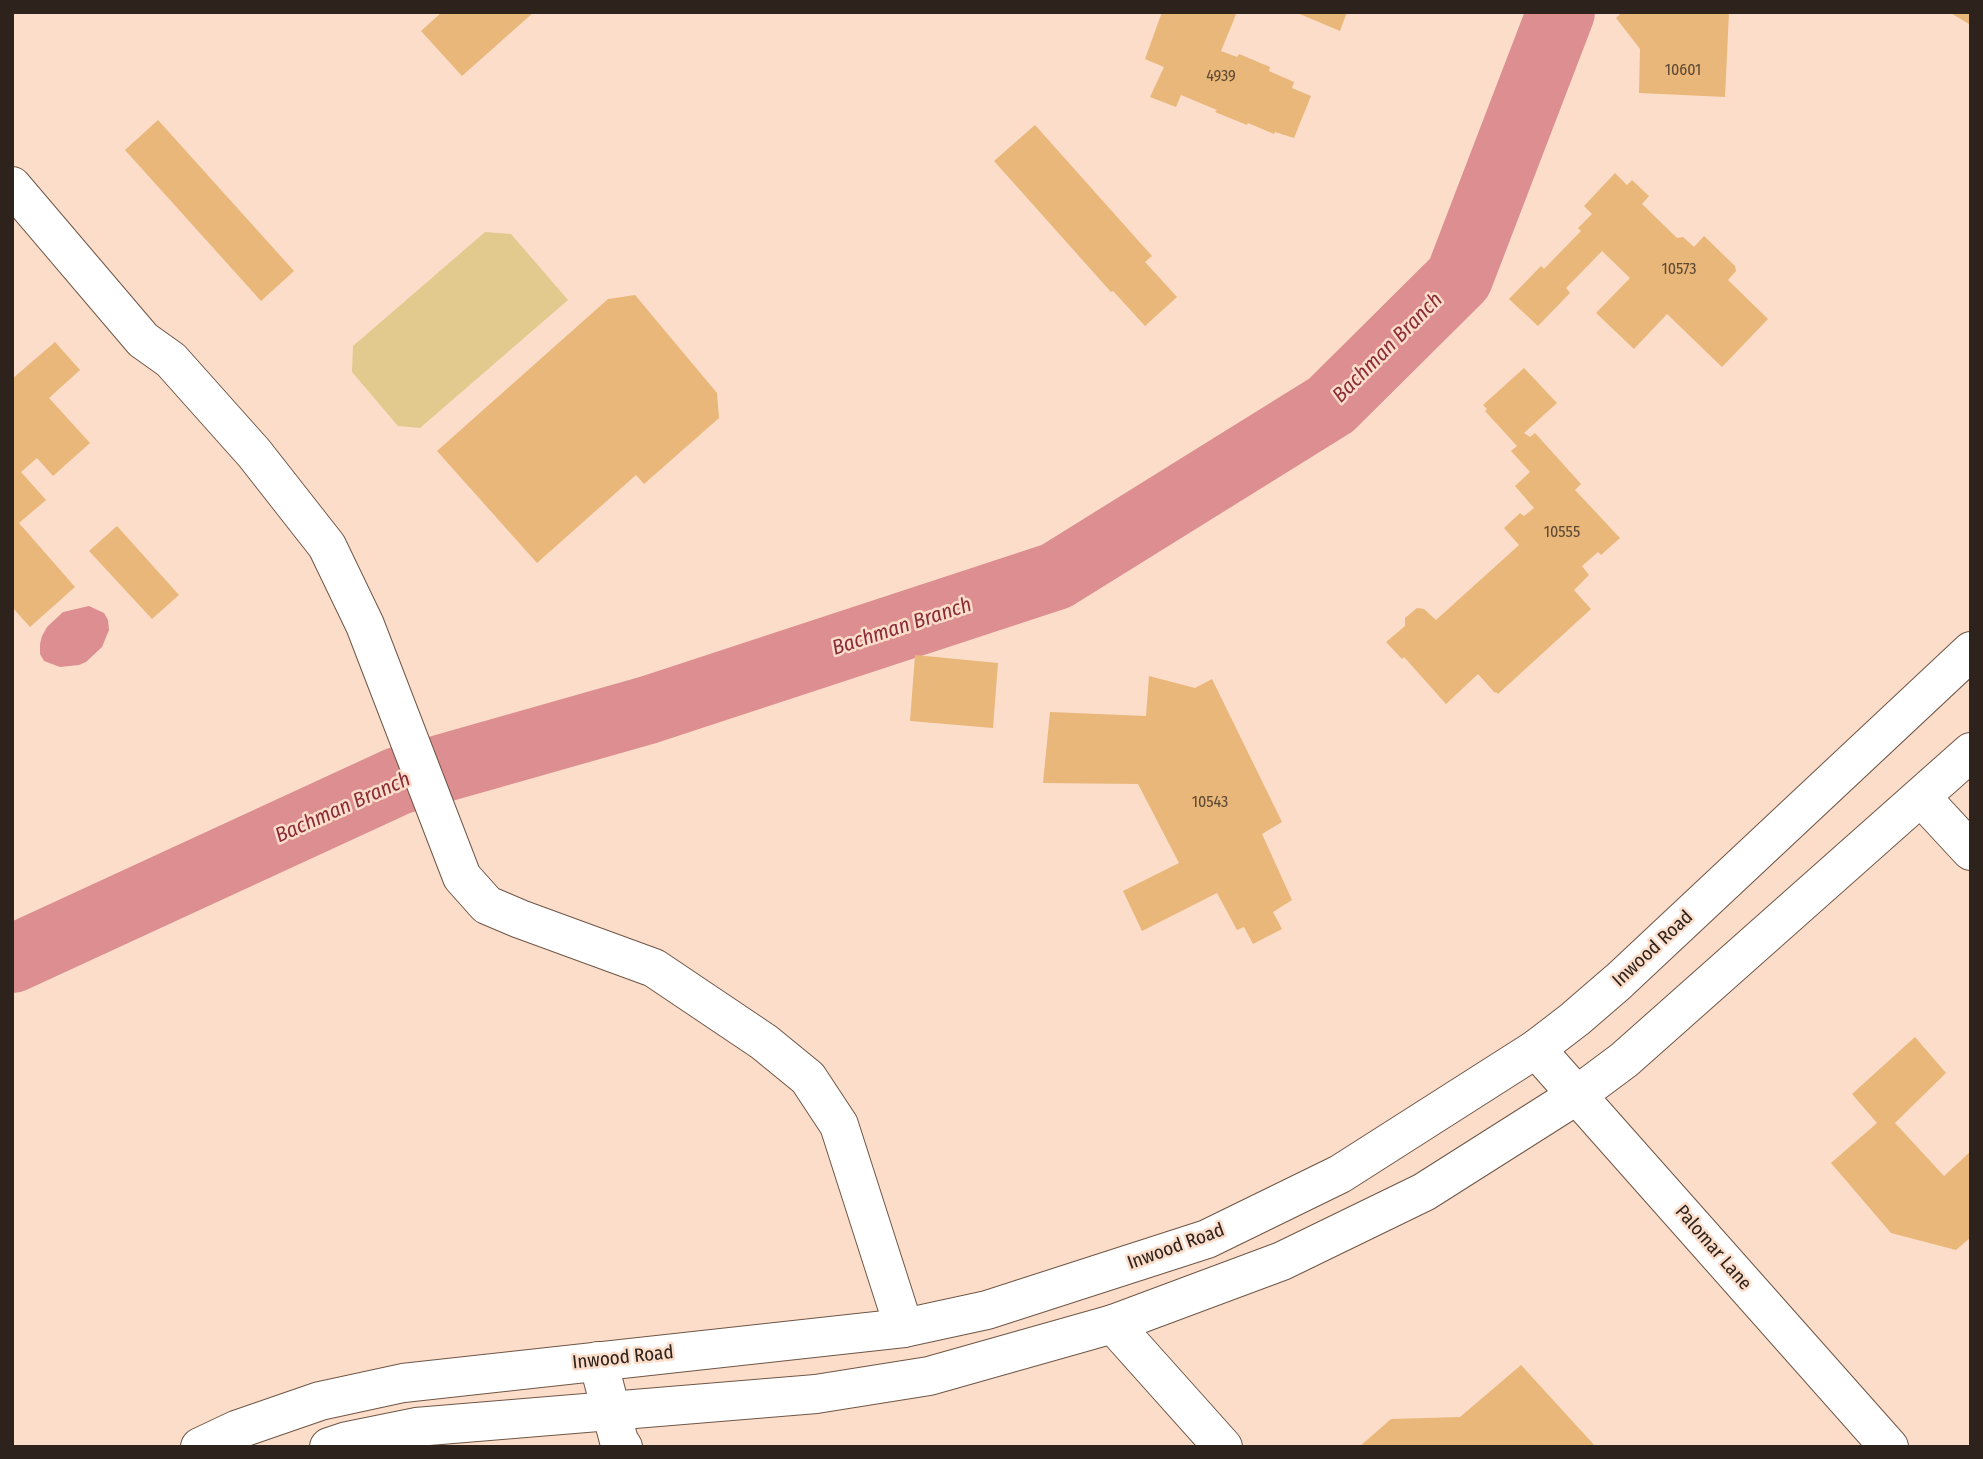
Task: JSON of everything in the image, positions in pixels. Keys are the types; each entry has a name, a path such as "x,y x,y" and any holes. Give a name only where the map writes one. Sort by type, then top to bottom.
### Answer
{"main road":[{"path":"12,186 143,340 171,360 254,453 327,546 365,625 462,877 487,905 654,968 764,1042 808,1078 839,1125 904,1328"},
{"name":"Inwood Road","path":"200,1447 236,1430 320,1401 403,1383 904,1328 987,1310 1207,1239 1340,1174 1536,1049 1575,1020 1971,651"},
{"path":"330,1447 415,1427 816,1394 929,1376 1113,1324 1282,1261 1424,1192 1577,1095 1635,1051 1971,752"},
{"path":"1921,797 1971,851"},
{"name":"Palomar Lane","path":"1536,1049 1889,1447"},
{"path":"1093,1276 1113,1324 1223,1447"},
{"path":"598,1361 619,1441 623,1447"}],"shaded area":[{"path":"485,232 511,234 568,300 420,428 398,426 352,372 353,346"},
{"path":"89,606 104,613 108,620 109,630 102,647 79,665 60,667 44,661 40,654 40,644 47,627 63,612"}],"building":[{"path":"442,12 534,12 462,76 421,31"},
{"path":"1162,12 1237,12 1221,51 1237,57 1239,54 1270,67 1269,71 1294,82 1292,88 1311,96 1294,138 1275,132 1274,134 1248,123 1247,125 1181,95 1176,107 1150,97 1164,67 1145,59"},
{"path":"1295,12 1347,12 1340,31"},
{"path":"1622,12 1729,12 1725,97 1639,93 1640,49 1616,18"},
{"path":"1949,12 1971,12 1971,22 1969,24"},
{"path":"158,120 294,271 261,301 125,150"},
{"path":"1035,125 1152,256 1145,262 1177,297 1145,326 1113,291 1111,292 994,161"},
{"path":"1615,173 1627,185 1632,180 1649,196 1642,204 1677,238 1683,237 1694,247 1704,236 1735,266 1736,271 1728,280 1768,319 1722,367 1667,314 1634,349 1596,313 1630,278 1602,251 1566,288 1570,293 1538,326 1509,299 1541,266 1544,269 1581,231 1578,228 1592,214 1584,206"},
{"path":"635,295 717,393 719,418 644,484 636,475 537,563 437,451 608,299"},
{"path":"55,342 80,370 49,398 90,443 53,476 37,458 21,472 46,500 19,523 75,587 30,627 12,607 12,379"},
{"path":"1524,368 1557,403 1524,433 1530,437 1535,433 1581,484 1575,490 1620,538 1601,555 1598,552 1582,566 1589,575 1574,590 1591,609 1498,694 1478,674 1446,704 1404,657 1402,659 1386,642 1405,626 1405,618 1417,608 1424,609 1436,620 1519,545 1504,528 1520,513 1524,516 1534,508 1515,486 1530,472 1511,451 1517,446 1485,411 1487,409 1483,405"},
{"path":"117,526 179,595 152,619 89,551"},
{"path":"915,655 998,663 993,728 910,721"},
{"path":"1149,676 1195,688 1212,679 1282,822 1262,834 1292,900 1273,912 1282,929 1253,944 1244,927 1237,930 1217,893 1142,931 1123,891 1179,863 1138,784 1043,783 1050,712 1146,716"},
{"path":"1915,1037 1946,1073 1895,1123 1944,1176 1971,1151 1971,1237 1956,1250 1891,1233 1831,1163 1877,1123 1852,1094"},
{"path":"1521,1365 1596,1447 1359,1447 1391,1419 1460,1417"}],"waterway":[{"name":"Bachman Branch","path":"12,959 398,781 648,710 1056,576 1331,405 1459,278 1561,12"}]}
